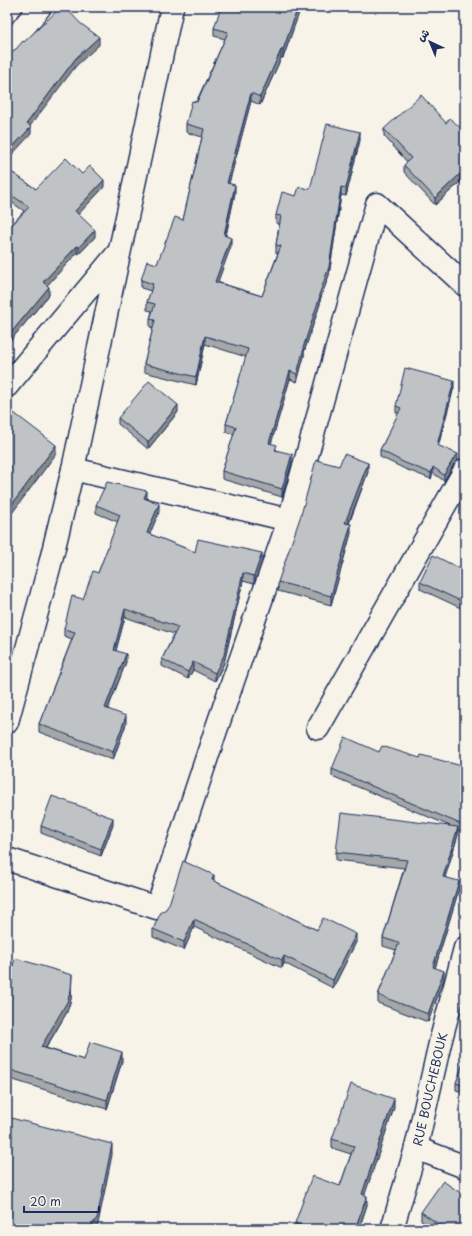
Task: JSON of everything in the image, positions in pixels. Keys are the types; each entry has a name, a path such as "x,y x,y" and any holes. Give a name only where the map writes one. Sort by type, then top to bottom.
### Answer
{"street":[{"path":"7,48 40,7"},
{"path":"7,722 74,469 119,251 172,7"},
{"path":"7,859 157,908 216,730 289,520 377,204 465,285"},
{"path":"7,386 119,251"},
{"path":"74,469 289,520"},
{"path":"318,728 465,470"},
{"name":"RUE BOUCHEBOUK","path":"392,1229 416,1148 440,1043 465,948"},
{"path":"416,1148 465,1167"}],"building":[{"path":"61,7 65,7 80,23 99,37 76,58 27,123 31,127 7,153 7,55 16,49 23,41 24,42"},
{"path":"221,7 298,7 283,50 281,50 260,97 251,93 227,183 235,185 224,235 231,238 215,282 262,296 281,246 276,245 281,216 276,215 282,192 296,196 299,187 310,189 327,124 360,132 346,188 341,187 329,267 303,348 297,374 290,371 269,443 277,445 275,450 292,454 282,489 222,471 236,427 226,424 248,349 205,336 196,377 144,364 155,320 150,319 155,304 147,302 153,284 141,280 147,261 157,264 175,217 183,220 204,129 186,124 192,101 197,102 228,32 214,28"},
{"path":"421,95 446,123 450,118 465,132 465,179 460,174 435,198 404,165 411,158 384,129"},
{"path":"66,158 82,174 90,166 104,180 75,211 95,230 79,247 77,246 43,282 49,287 9,335 7,333 7,230 29,207 7,192 7,169 36,189"},
{"path":"405,368 454,381 437,445 458,454 444,475 433,467 431,473 405,463 380,450 401,408 396,406"},
{"path":"149,381 178,405 148,442 118,418"},
{"path":"10,410 56,445 7,511 7,414"},
{"path":"344,454 368,463 345,523 351,524 331,596 278,582 301,515 316,460 339,466"},
{"path":"107,482 147,491 144,498 159,504 147,533 195,552 198,539 262,553 254,576 243,573 224,655 215,673 193,662 188,672 162,659 178,627 125,609 114,650 126,654 105,708 126,716 113,752 39,724 75,632 64,629 72,596 83,599 93,571 98,573 120,515 96,505"},
{"path":"433,555 465,571 465,603 420,582"},
{"path":"345,737 379,752 382,746 420,758 421,755 462,766 465,759 465,826 332,769"},
{"path":"52,796 113,818 101,849 41,826"},
{"path":"341,813 458,827 443,877 459,881 433,967 444,971 428,1014 378,995 399,943 383,938 407,860 336,852"},
{"path":"183,861 214,875 212,880 317,930 323,918 356,934 333,980 284,956 282,960 194,919 184,942 153,929 161,912 166,909 169,904"},
{"path":"15,958 72,975 71,990 67,1002 41,1047 84,1060 90,1042 122,1052 107,1100 7,1069 7,1021 9,1014 7,1013 7,990"},
{"path":"465,1058 465,1086 456,1083"},
{"path":"351,1084 394,1099 362,1194 367,1196 355,1229 310,1229 295,1223 312,1176 340,1186 354,1146 332,1139"},
{"path":"7,1117 112,1144 97,1218 89,1229 7,1229"},
{"path":"443,1181 465,1196 465,1229 446,1229 421,1212"}]}
